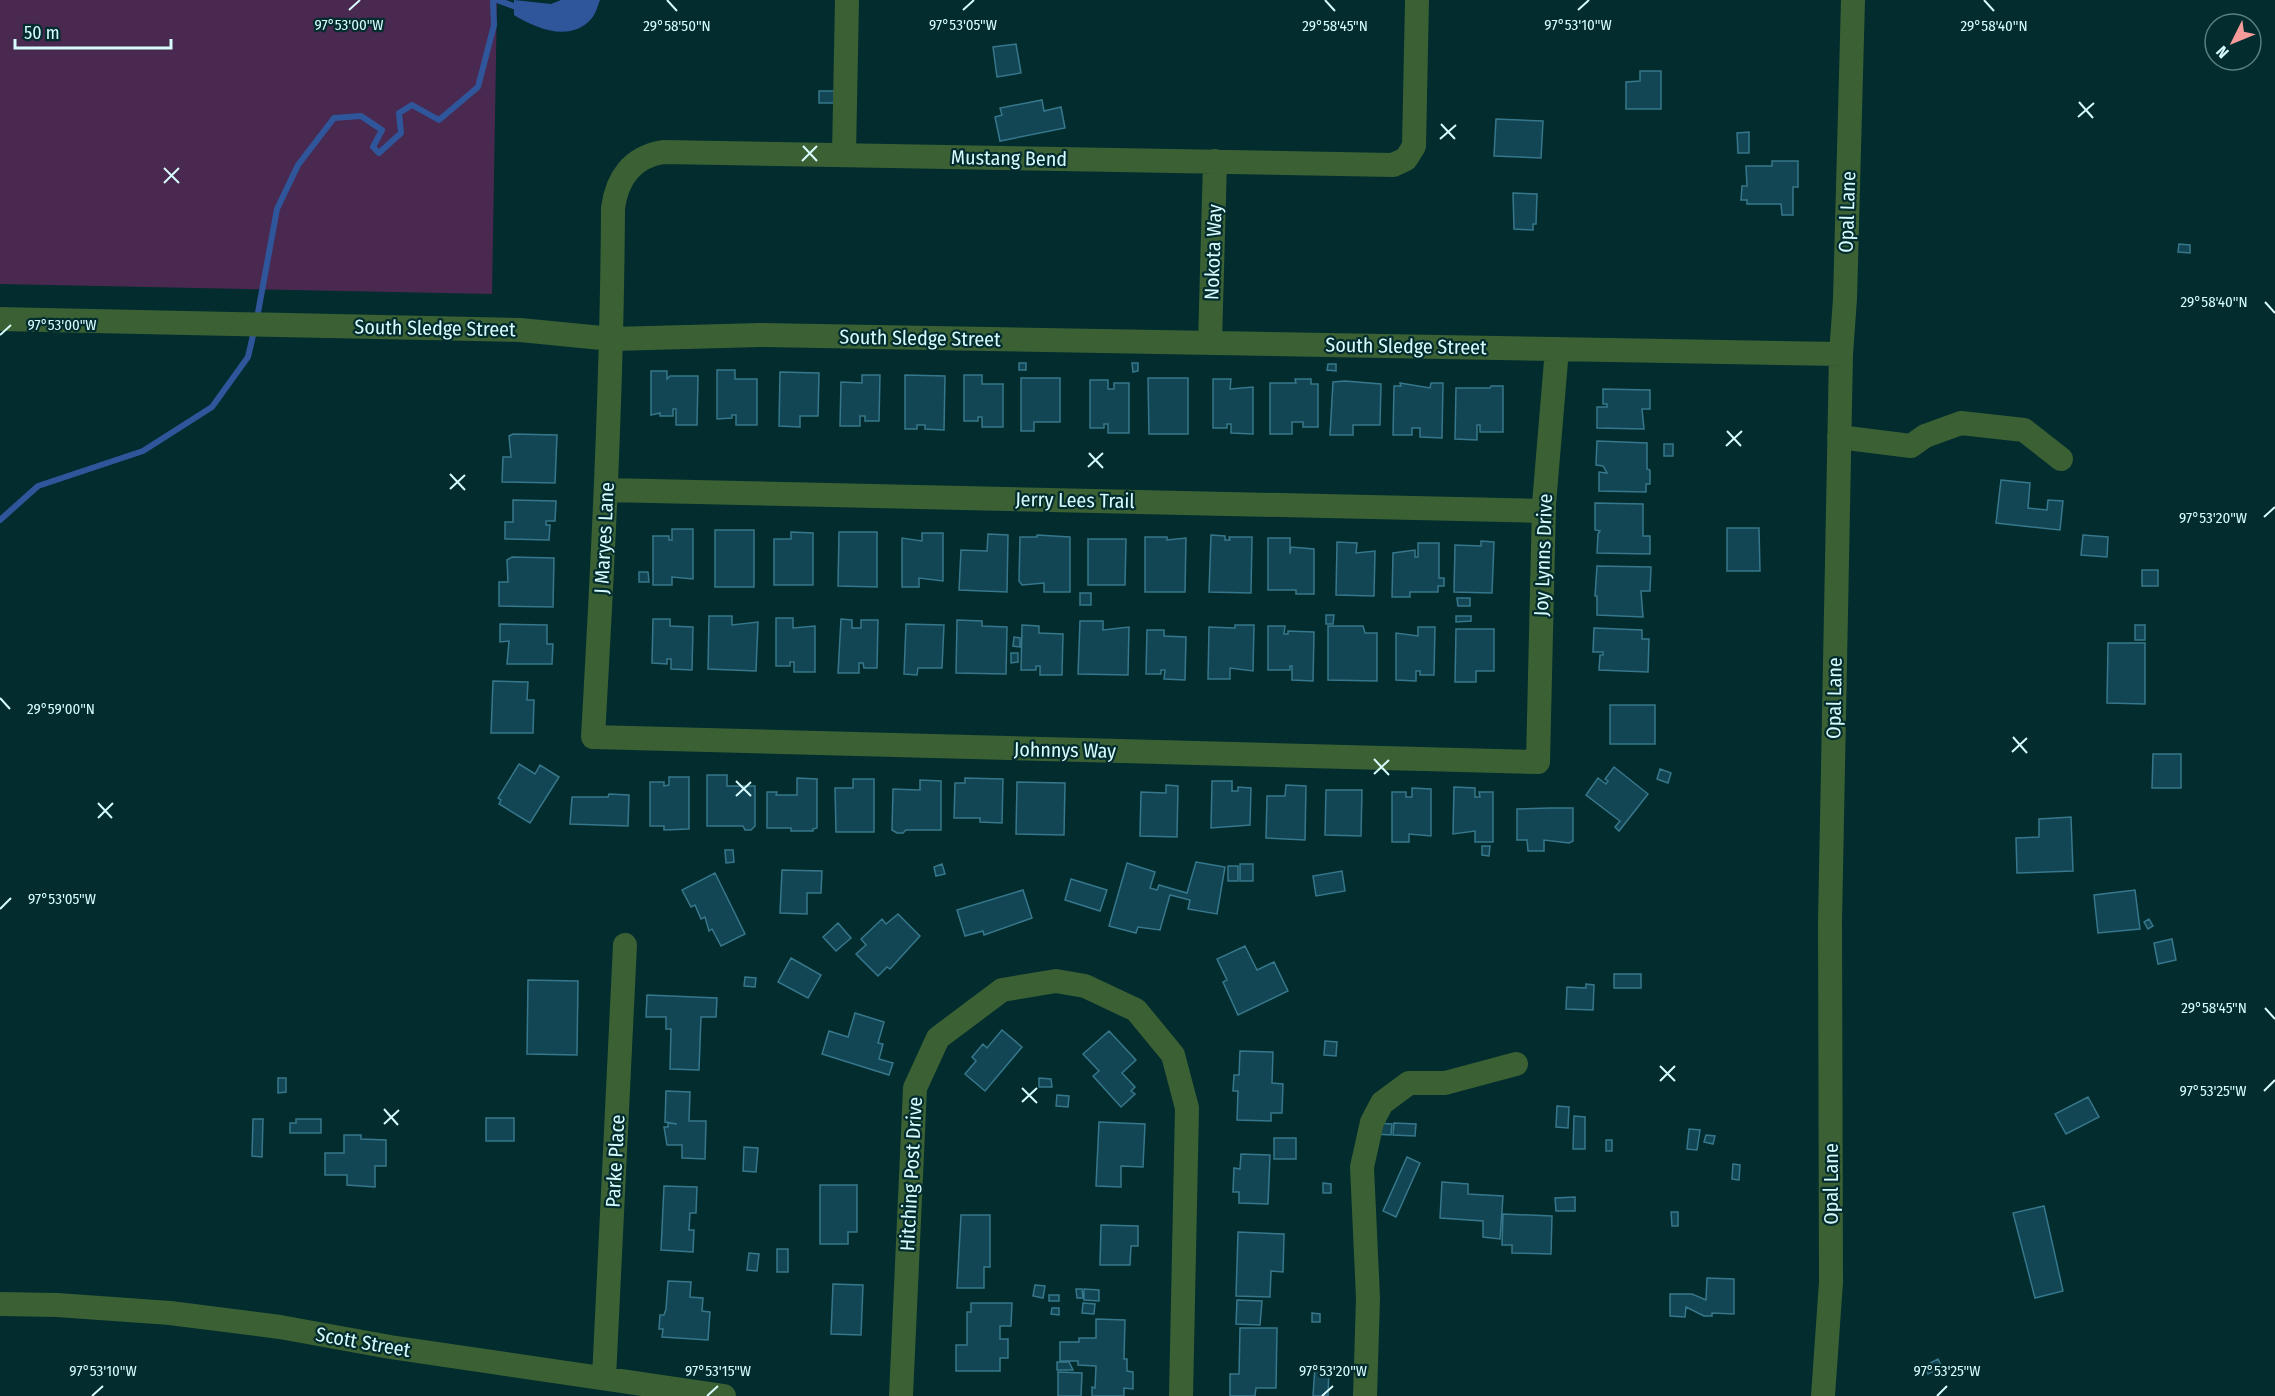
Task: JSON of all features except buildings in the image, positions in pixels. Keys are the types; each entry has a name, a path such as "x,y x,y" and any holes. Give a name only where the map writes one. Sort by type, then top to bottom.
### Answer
{"street":[{"path":"844,154 847,0"},
{"name":"Mustang Bend","path":"612,339 612,208 615,189 620,178 639,159 663,152 1393,165 1406,159 1411,153 1415,135 1417,0"},
{"name":"Opal Lane","path":"1823,1396 1831,1282 1830,922 1841,354 1845,299 1853,0"},
{"name":"Nokota Way","path":"1210,343 1215,161"},
{"name":"South Sledge Street","path":"0,319 520,330 612,339 761,335 1841,354"},
{"name":"J Maryes Lane","path":"593,737 612,339"},
{"name":"Joy Lynns Drive","path":"1538,762 1544,511 1557,349"},
{"path":"1839,437 1911,446 1925,436 1961,423 2024,430 2061,459"},
{"name":"Jerry Lees Trail","path":"606,490 1544,511"},
{"name":"Johnnys Way","path":"593,737 1538,762"},
{"name":"Parke Place","path":"604,1378 625,945"},
{"name":"Hitching Post Drive","path":"901,1396 915,1088 938,1038 1002,990 1056,981 1085,986 1136,1010 1173,1055 1186,1108 1181,1396"},
{"path":"1365,1396 1368,1298 1362,1167 1372,1122 1382,1103 1409,1083 1445,1083 1516,1064"},
{"name":"Scott Street","path":"0,1304 57,1305 170,1313 280,1327 390,1347 724,1396"}],"shaded area":[{"path":"0,0 497,0 492,294 0,284"}],"water":[{"path":"514,0 551,4 561,0 600,0 593,16 584,26 564,32 543,29 514,15"}],"waterway":[{"path":"257,318 277,209 298,165 334,118 361,116 382,130 373,147 379,153 401,133 399,113 412,105 439,120 478,87 494,25 493,0"},
{"path":"497,0 519,8"},
{"path":"0,520 38,486 143,451 212,407 248,357 254,331"}]}
